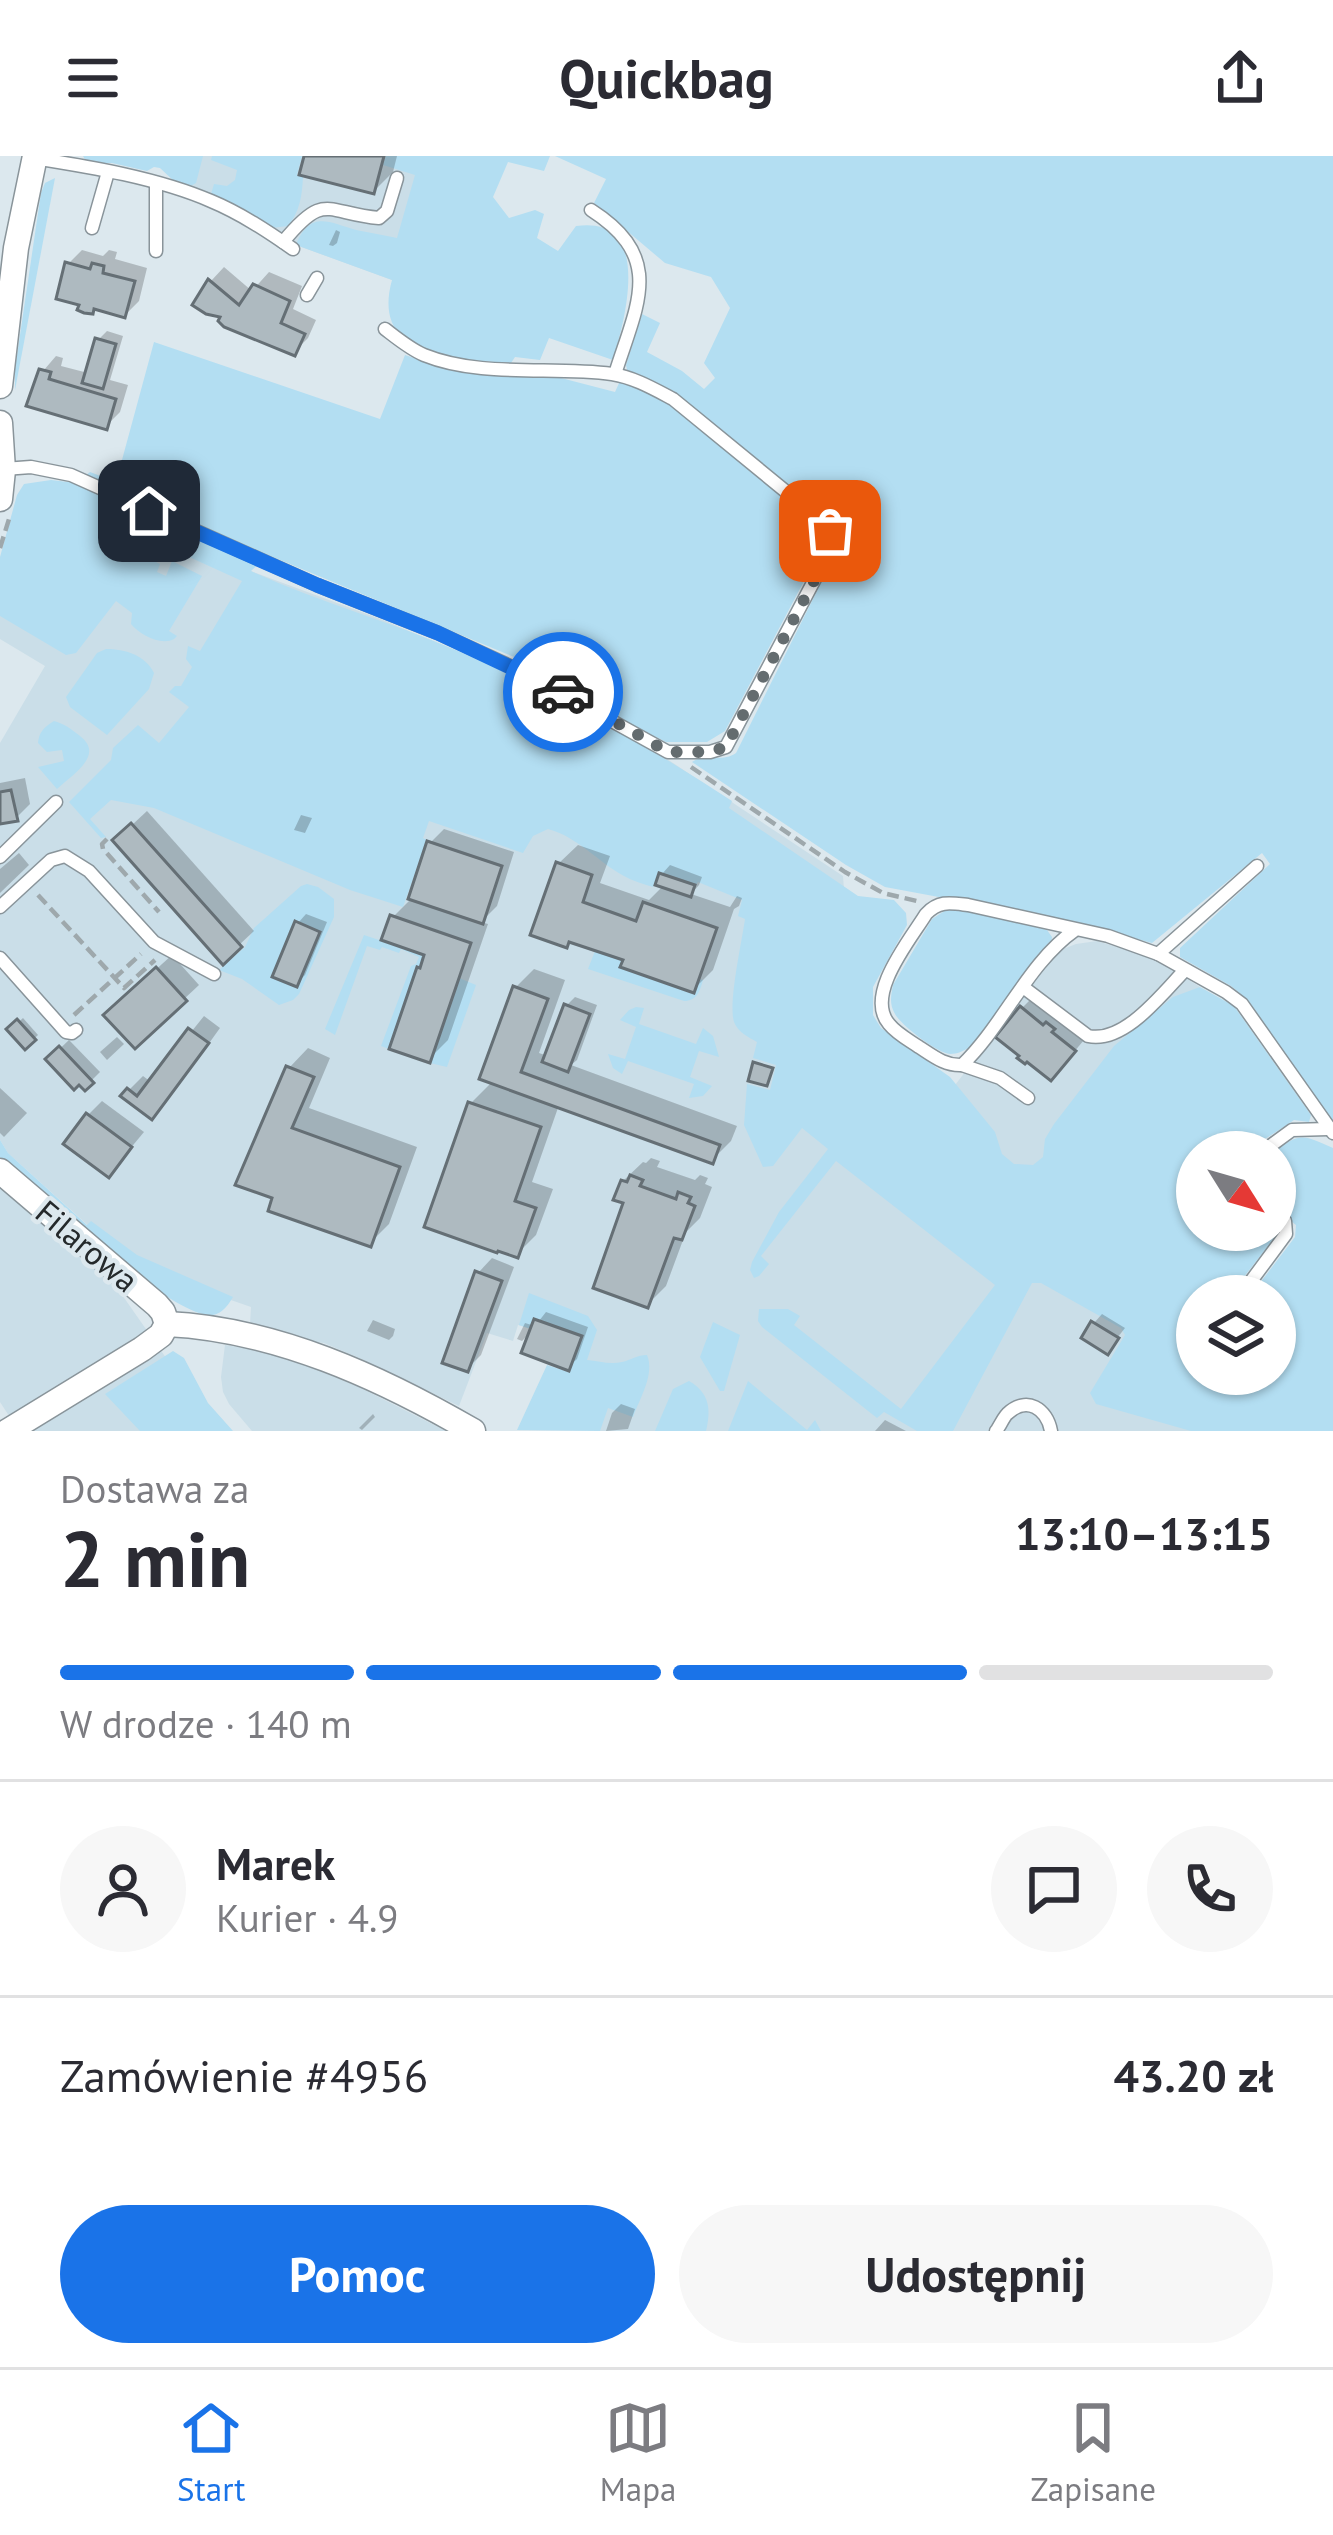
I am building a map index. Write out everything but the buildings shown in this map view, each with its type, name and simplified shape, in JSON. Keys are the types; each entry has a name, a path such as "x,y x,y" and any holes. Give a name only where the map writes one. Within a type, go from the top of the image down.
{"street":[{"path":"0,386 16,248 34,157"},
{"path":"0,423 0,499"},
{"name":"Filarowa","path":"0,1172 157,1305 166,1324"},
{"path":"8,1431 142,1349 161,1335 166,1324 231,1331 308,1353 392,1388 473,1431"}],"lane":[{"path":"34,157 189,193 228,209 288,246 304,218 326,207 379,218 387,211 397,178"},
{"path":"92,228 108,172"},
{"path":"156,184 156,251"},
{"path":"591,210 621,232 647,287 615,374"},
{"path":"307,295 317,278"},
{"path":"2,470 31,467 71,475 503,663 668,752 710,752 726,747 825,560 830,531 673,399 653,388 615,374 461,364 425,356 385,329"},
{"path":"0,857 56,802"},
{"path":"0,907 51,860 64,856 89,871 161,946 214,974"},
{"path":"1158,955 1257,866"},
{"path":"1028,1098 1007,1081 945,1064 887,1023 880,1004 883,986 934,905 968,905 1108,936 1185,970 1242,1004 1331,1131"},
{"path":"962,1065 1075,930"},
{"path":"0,958 68,1028"},
{"path":"1023,987 1088,1036 1100,1039 1136,1019 1185,970"},
{"path":"1291,1131 1304,1127 1331,1131"},
{"path":"997,1431 1006,1414 1019,1406 1042,1409 1052,1431"},
{"path":"0,1420 8,1431"}],"path":[{"path":"668,752 845,872 884,893 934,905"},
{"path":"107,839 103,849 159,912"},
{"path":"29,881 124,988 161,946"},
{"path":"68,1028 113,979 161,946"}],"shaded area":[{"path":"83,156 203,156 196,183 189,187 176,183 160,168 147,171 87,163"},
{"path":"183,156 438,156 392,280 296,245 230,203 176,183"},
{"path":"212,156 302,156 297,175 303,177 301,197 288,226 271,228 211,194 214,184 227,186 235,180 237,170 211,160"},
{"path":"386,156 550,156 544,171 508,162 493,197 509,218 535,210 544,214 537,238 558,251 576,226 600,227 616,237 625,253 628,274 613,360 549,338 540,360 515,357 511,363 423,350 405,340 394,326 389,306 392,280 296,245 308,226 322,221 397,238 415,175 383,165"},
{"path":"555,156 1333,156 1333,1124 1248,1000 1180,957 1180,948 1270,864 1262,853 1152,943 1074,922 885,887 692,762 736,753 837,551 837,532 818,511 674,396 628,374 626,365 642,314 660,323 647,352 704,389 715,378 704,363 730,308 711,277 665,263 594,203 606,179"},
{"path":"55,178 15,390 41,193 45,183"},
{"path":"154,342 380,419 405,355 441,367 561,378 615,392 620,381 671,403 816,526 822,547 725,731 707,742 666,742 612,715 594,690 268,555 251,571 432,640 564,701 732,801 729,808 858,896 894,900 906,913 907,925 873,987 873,1015 881,1028 950,1077 995,1132 1002,1154 1014,1164 1033,1165 1043,1157 1045,1139 1054,1124 1114,1046 1173,997 1200,987 1234,1006 1311,1115 1309,1122 1294,1120 1277,1131 1176,1131 1176,1251 1264,1251 1245,1275 1176,1275 1176,1395 1296,1395 1296,1275 1266,1275 1284,1251 1296,1251 1296,1140 1303,1138 1333,1148 1333,1431 1191,1431 1096,1404 1090,1393 1125,1335 1121,1328 1041,1283 1032,1283 953,1431 917,1431 884,1412 877,1418 762,1327 759,1309 788,1309 800,1316 794,1325 901,1409 995,1285 836,1161 761,1256 769,1264 754,1278 752,1262 779,1212 828,1149 802,1128 773,1166 763,1167 744,1125 747,1084 770,1090 776,1065 753,1058 757,1042 734,1022 734,987 745,919 738,916 742,900 659,872 653,887 638,882 548,829 533,836 523,853 429,821 403,907 350,890 154,808 111,800 90,819 106,837 101,838 69,802 138,725 159,743 189,707 169,692 181,686 192,667 186,659 188,646 200,651 242,581 165,546 156,562 160,564 157,572 166,576 172,561 202,576 169,631 177,636 163,641 131,624 132,613 116,601 76,653 66,655 0,616 0,557 24,484 76,483 90,472 116,482"},
{"path":"45,495 383,620 520,679 664,757 843,876 859,1087 1162,1338 1176,1368 1176,1395 1188,1395 1205,1431 594,1431 612,1388 569,1371 581,1336 535,1319 531,1329 518,1325 513,1341 487,1333 459,1406 324,1343 250,1324 251,1307 133,1266 8,1153 0,1140 0,743 45,666 0,639 0,578"},
{"path":"106,649 134,654 154,673 149,689 107,735 70,707 66,697 97,653"},
{"path":"54,721 80,736 89,750 84,764 57,789 38,767 64,761 62,750 47,752 38,743 43,730"},
{"path":"301,886 318,887 334,899 334,917 299,994 279,1005 242,979 219,970 245,947 254,928","holes":["296,921 320,932 297,987 272,976"]},
{"path":"949,908 1047,930 1052,937 1051,945 969,1048 950,1054 904,1025 891,1000 893,985 932,919"},
{"path":"364,935 424,955 389,1049 381,1046 411,966 419,957 401,949 399,953 367,946 335,1035 325,1029"},
{"path":"1097,941 1156,959 1200,987 1031,1184 994,1162 952,1089 1058,951"},
{"path":"595,951 623,960 621,966 694,993 699,979 703,980 701,988 684,1001 588,969"},
{"path":"459,978 476,985 447,1067 430,1063"},
{"path":"636,1007 644,1008 639,1024 696,1044 703,1028 713,1036 719,1057 699,1051 690,1077 712,1086 703,1096 689,1098 694,1084 628,1061 622,1074 613,1068 608,1054 625,1059 636,1027 620,1020"},
{"path":"0,1140 8,1153 87,1225 91,1221 137,1255 233,1297 229,1303 213,1315 167,1297 0,1157"},
{"path":"0,1184 120,1292 213,1431 19,1431 0,1402"},
{"path":"529,1293 588,1316 597,1330 587,1360 618,1363 647,1355 648,1378 633,1417 608,1408 600,1431 517,1430 547,1365 569,1372 581,1336 535,1319 531,1329 519,1325"},
{"path":"713,1322 740,1335 724,1391 700,1357"},
{"path":"225,1345 269,1352 305,1365 446,1431 252,1431 223,1392"},
{"path":"173,1351 184,1358 208,1403 233,1431 140,1431 105,1394"},
{"path":"689,1381 707,1403 706,1431 655,1431 673,1389"},
{"path":"748,1381 807,1430 815,1420 821,1431 728,1431"}],"way so far":[{"path":"563,692 668,752 710,752 726,747 825,560 830,531"}],"route":[{"path":"149,511 438,633 563,692"}]}
